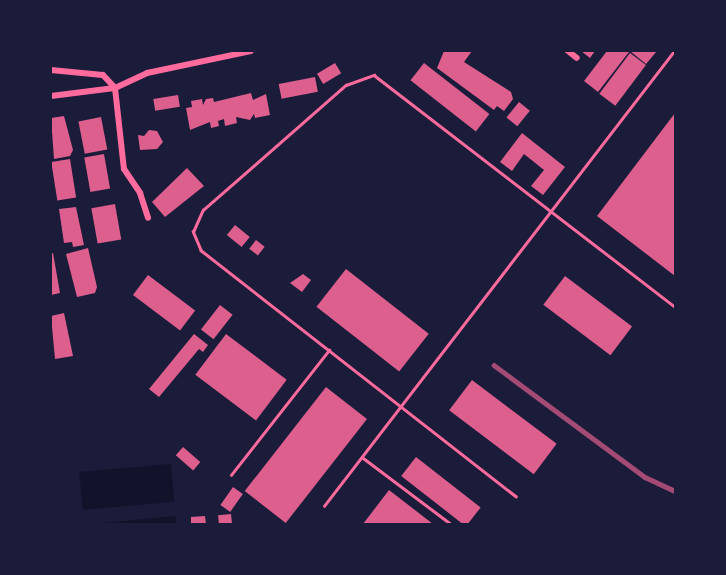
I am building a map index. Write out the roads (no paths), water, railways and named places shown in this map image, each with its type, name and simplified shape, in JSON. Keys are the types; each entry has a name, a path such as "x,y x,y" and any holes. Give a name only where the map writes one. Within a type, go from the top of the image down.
{"street":[{"path":"51,96 115,88 147,73 251,51"},
{"path":"568,51 577,58"},
{"path":"51,70 103,75 115,88 124,169 140,193 148,218"}],"lane":[{"path":"324,506 674,51"},
{"path":"516,497 402,404 201,251 193,232 214,197 346,85 368,75 384,79 675,307"},
{"path":"231,475 329,350"},
{"path":"362,457 451,524"}],"railway":[{"path":"494,365 645,477 675,491"}]}
